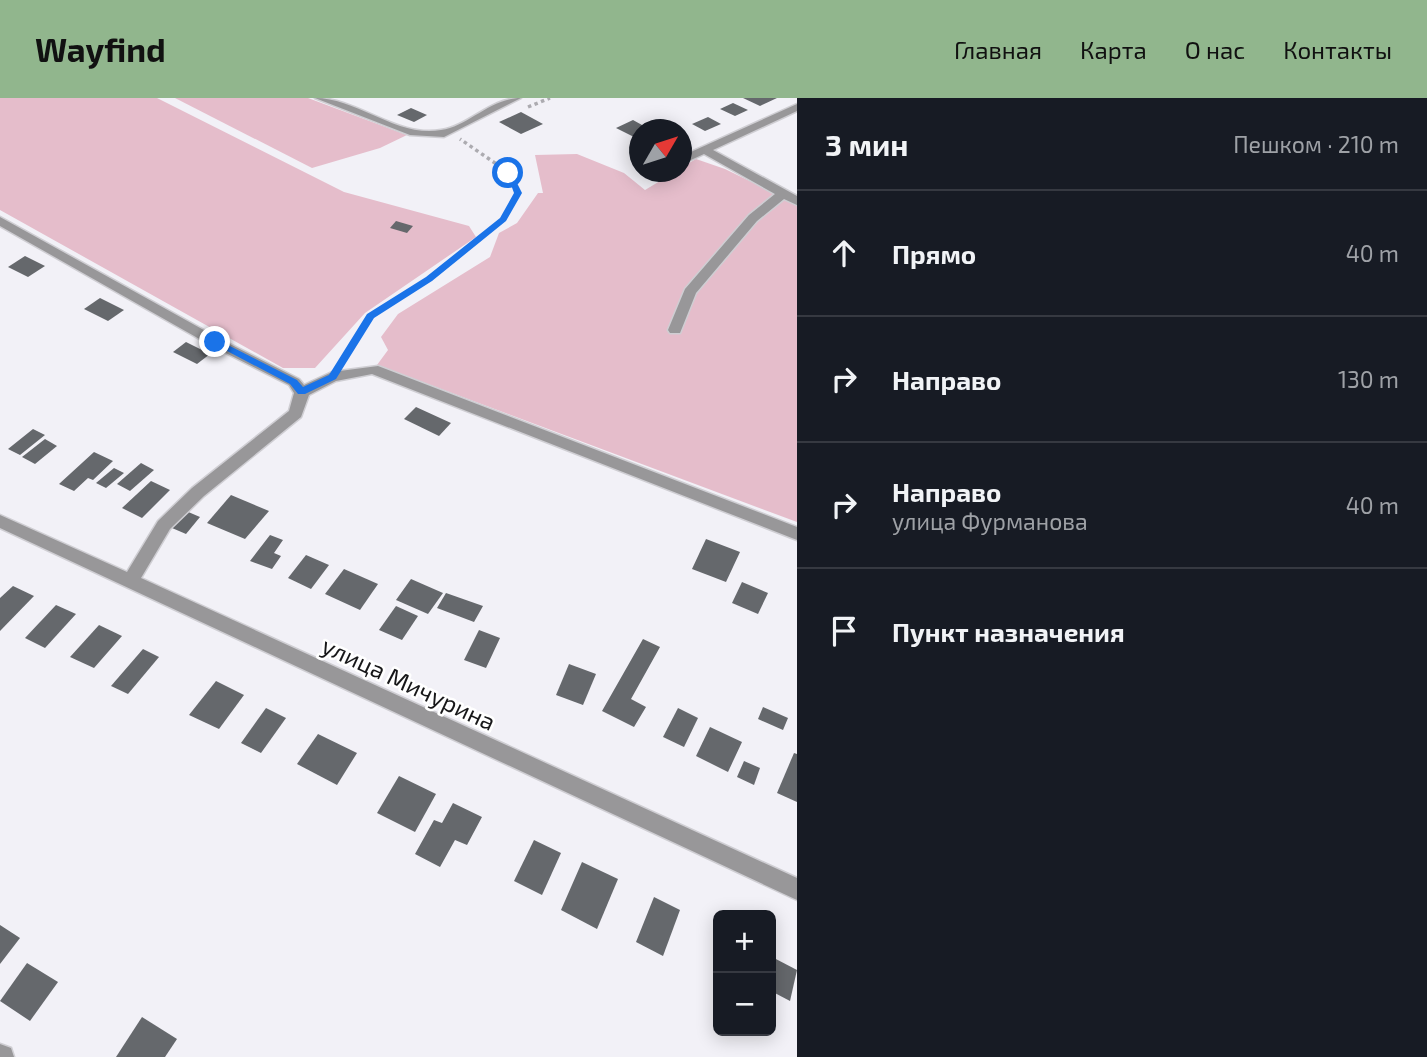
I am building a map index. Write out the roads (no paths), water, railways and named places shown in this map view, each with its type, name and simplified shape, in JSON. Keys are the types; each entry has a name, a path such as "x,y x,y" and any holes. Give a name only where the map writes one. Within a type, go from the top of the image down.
{"street":[{"path":"320,98 414,133 451,132 516,98"},
{"path":"692,156 797,107"},
{"path":"706,151 797,201"},
{"path":"675,330 690,292 753,218 782,195"},
{"path":"0,221 215,342 294,382 302,392"},
{"path":"130,582 164,525 198,492 296,413 302,392 332,377 373,369 797,534"},
{"name":"улица Мичурина","path":"0,521 797,889"}]}
